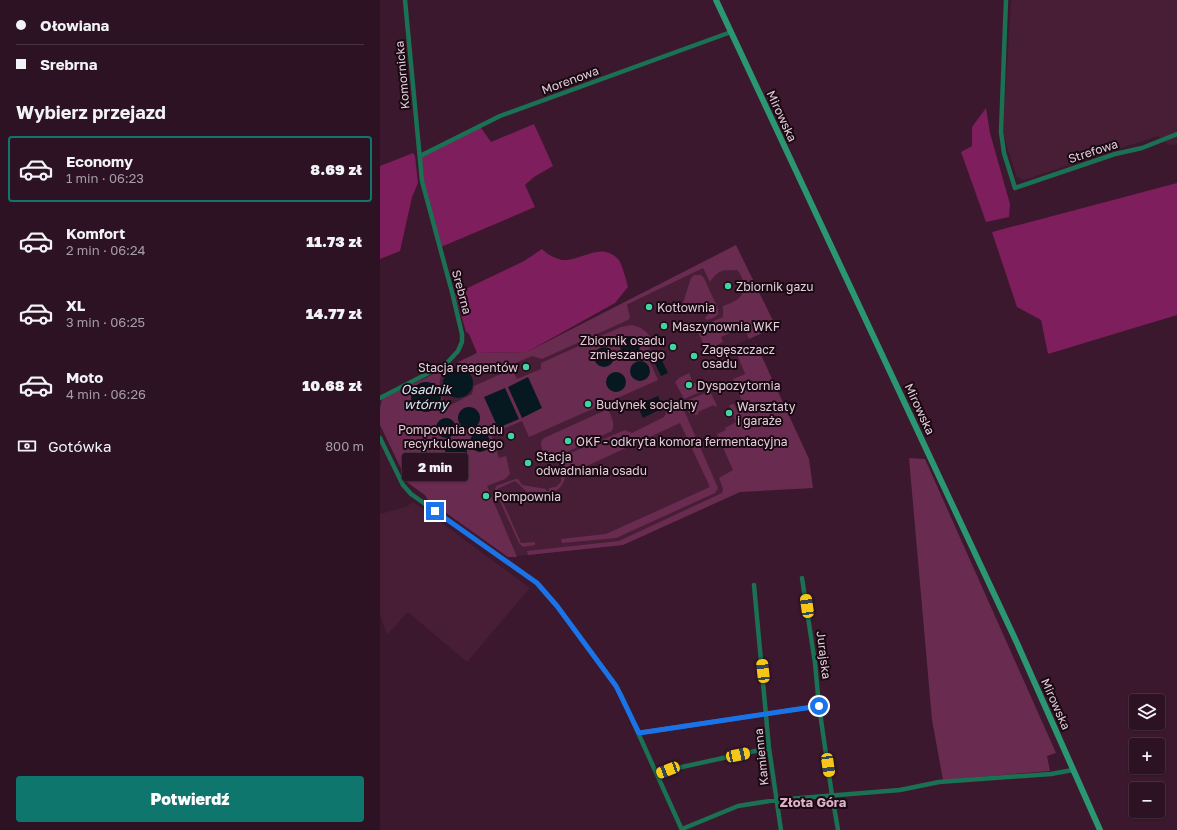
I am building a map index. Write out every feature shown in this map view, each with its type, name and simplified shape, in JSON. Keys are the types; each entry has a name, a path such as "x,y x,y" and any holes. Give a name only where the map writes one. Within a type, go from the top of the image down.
{"street":[{"name":"Komornicka","path":"405,0 418,149"},
{"name":"Mirowska","path":"716,0 1007,622 1100,830"},
{"name":"Strefowa","path":"1006,0 1001,132 1004,153 1015,188 1115,154 1142,148 1177,134"},
{"name":"Morenowa","path":"420,156 500,116 731,32"},
{"name":"Srebrna","path":"380,398 446,364 458,351 462,342 462,329 422,181 418,149"},
{"path":"380,438 403,486 410,494 537,583 557,606 616,686 639,733 682,830 738,806 776,800 900,790 939,782 1052,774 1074,770"},
{"name":"Jurajska","path":"802,578 815,663 819,706 838,830"},
{"name":"Kamienna","path":"754,585 769,748 781,830"},
{"path":"639,733 819,706"},
{"path":"657,774 668,770 769,748"}],"shaded area":[{"path":"1011,0 1177,0 1177,144 1169,145 1158,136 1024,180 1017,177 1003,134"},
{"path":"986,108 990,133 1010,204 1009,217 986,222 961,152 972,146 972,127"},
{"path":"534,124 553,166 534,177 525,185 535,207 441,247 424,182 421,154 479,125 491,142"},
{"path":"413,153 415,156 418,183 412,197 400,251 380,259 380,166"},
{"path":"1177,183 1177,315 1048,354 1041,320 1017,307 992,232"},
{"path":"736,245 776,327 728,348 731,357 737,354 745,374 734,379 778,489 740,492 623,545 508,557 428,500 425,495 408,483 380,425 380,408 382,399 477,353 527,352"},
{"path":"736,245 776,327 749,339 744,327 721,337 723,342 709,349 712,355 709,356 697,330 700,327 723,317 723,306 735,301 741,296 744,284 737,270 719,272 710,282 703,268 628,304 630,318 628,320 542,359 532,356 490,374 485,371 484,367 475,370 458,362 477,353 527,352"},
{"path":"542,249 561,260 574,259 599,252 611,254 621,263 628,287 615,303 527,352 477,353 469,334 466,332 455,294 524,261"},
{"path":"694,275 701,275 704,278 718,309 718,314 715,317 707,320 705,318 708,315 708,311 706,308 701,307 688,312 683,303 691,278"},
{"path":"632,325 644,330 654,341 648,344 650,349 645,351 658,380 529,437 522,421 496,432 492,437 499,458 506,456 510,474 505,479 487,486 517,557 508,557 428,500 425,495 408,483 380,425 380,408 382,399 448,367 441,376 440,381 440,391 445,408 472,394 474,386 512,369 517,379 541,369 541,363 621,327"},
{"path":"756,344 809,459 813,488 740,492 623,545 528,555 527,551 619,541 722,493 723,489 719,478 733,470 717,434 726,430 725,428 736,422 729,405 734,404 737,410 744,406 733,379 745,374 737,354"},
{"path":"689,373 693,383 695,383 697,387 705,383 707,388 684,399 675,382 679,378"},
{"path":"710,391 717,406 715,407 714,405 698,412 699,414 696,415 689,413 685,403 686,401"},
{"path":"678,406 683,408 718,488 715,493 616,538 562,543 561,539 606,534 710,487 680,423 565,476 564,482 561,486 552,493 535,495 526,491 515,481 497,489 521,543 535,542 535,545 523,547 519,543 495,490 496,486 518,479 522,485 546,489 546,491 549,491 549,488 556,487 561,482 561,457 625,430 632,433 664,417 668,410"},
{"path":"606,410 609,411 612,419 612,431 556,457 549,456 543,451 541,442 544,438"},
{"path":"909,458 925,459 1056,753 1047,756 1050,771 943,780 932,720"},
{"path":"413,502 530,588 467,662 408,612 387,635 380,614 380,514 406,507"}],"water":[{"path":"626,336 634,336 640,342 640,350 634,356 626,356 620,350 620,342"},
{"path":"600,347 608,347 614,353 614,361 608,367 600,367 594,361 594,353"},
{"path":"657,350 668,373 661,376 650,353"},
{"path":"636,361 644,361 650,367 650,375 644,381 636,381 630,375 630,367"},
{"name":"Osadnik wtórny","path":"458,368 468,373 473,383 468,393 458,398 448,393 443,383 448,373"},
{"path":"612,372 620,372 626,378 626,386 620,392 612,392 606,386 606,378"},
{"path":"528,377 542,408 522,418 508,387"},
{"name":"Osadnik wtórny","path":"426,382 432,383 440,391 440,403 432,411 426,412 420,411 412,403 411,397 412,391 420,383"},
{"path":"505,388 519,419 498,428 484,397"},
{"path":"658,396 663,408 643,418 637,405"},
{"name":"Osadnik wtórny","path":"469,407 473,408 479,414 479,422 473,428 469,429 465,428 459,422 458,418 459,414 465,408"},
{"name":"Osadnik wtórny","path":"442,418 450,418 456,424 456,432 450,438 442,438 436,432 436,424"},
{"name":"Osadnik wtórny","path":"476,432 484,432 490,438 490,446 484,452 476,452 470,446 470,438"},
{"name":"Osadnik wtórny","path":"456,441 460,442 466,448 466,456 460,462 456,463 452,462 446,456 445,452 446,448 452,442"}],"place":[{"name":"Zbiornik gazu","path":"728,286"},
{"name":"Kotłownia","path":"649,307"},
{"name":"Maszynownia WKF","path":"664,326"},
{"name":"Zbiornik osadu zmieszanego","path":"673,347"},
{"name":"Zagęszczacz osadu","path":"694,356"},
{"name":"Stacja reagentów","path":"526,367"},
{"name":"Dyspozytornia","path":"689,385"},
{"name":"Budynek socjalny","path":"588,404"},
{"name":"Warsztaty i garaże","path":"729,413"},
{"name":"Pompownia osadu recyrkulowanego","path":"511,436"},
{"name":"OKF - odkryta komora fermentacyjna","path":"568,441"},
{"name":"Stacja odwadniania osadu","path":"528,463"},
{"name":"Pompownia","path":"486,496"}],"district":[{"name":"Złota Góra","path":"813,802"}],"route":[{"path":"435,511 537,583 557,606 616,686 639,733 819,706"}]}
